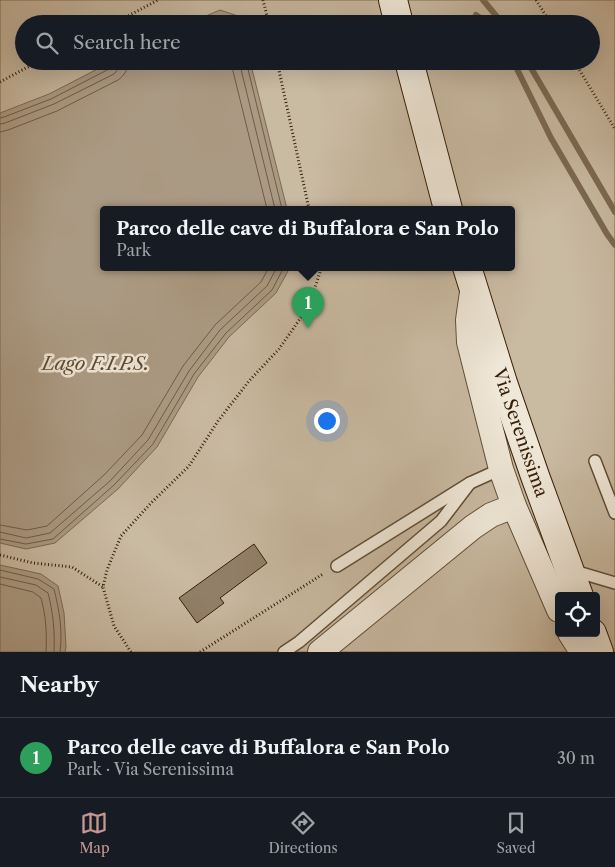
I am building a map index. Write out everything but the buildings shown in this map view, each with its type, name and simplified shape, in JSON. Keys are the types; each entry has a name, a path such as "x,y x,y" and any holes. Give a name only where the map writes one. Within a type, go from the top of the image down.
{"main road":[{"path":"393,0 397,15"},
{"path":"411,70 447,206"},
{"name":"Via Serenissima","path":"470,276 534,476 578,592"},
{"path":"593,637 599,652"}],"street":[{"path":"470,276 469,342 502,470 514,506 555,601"},
{"path":"320,652 473,527 491,515 514,506"},
{"path":"573,637 582,652"}],"lane":[{"path":"595,461 615,513"},
{"path":"337,566 470,483 502,470"},
{"path":"284,652 441,521 470,483"},
{"path":"570,570 615,582"}],"path":[{"path":"130,15 158,0"},
{"path":"263,0 266,15"},
{"path":"536,0 545,15"},
{"path":"0,82 22,70"},
{"path":"279,70 308,206"},
{"path":"579,70 615,129"},
{"path":"131,652 114,626 103,587 107,570 121,536 189,466 218,421 249,381 280,349 309,306 320,271"},
{"path":"0,555 33,563 72,567 103,587"},
{"path":"200,652 337,566"}],"shaded area":[{"path":"0,0 615,0 615,652 0,652"}],"water":[{"path":"220,10 235,15 208,15"},
{"name":"Lago F.I.P.S.","path":"96,70 252,70 286,206 100,206 100,271 288,271 276,293 229,337 198,377 157,447 118,489 55,543 26,549 0,543 0,113 49,94"},
{"path":"0,565 41,574 58,586 64,613 65,652 0,652"}],"waterway":[{"path":"483,0 496,15"},
{"path":"517,70 551,138 615,245"},
{"path":"532,70 615,212"}],"place":[{"name":"Parco delle cave di Buffalora e San Polo","path":"308,328"}]}
